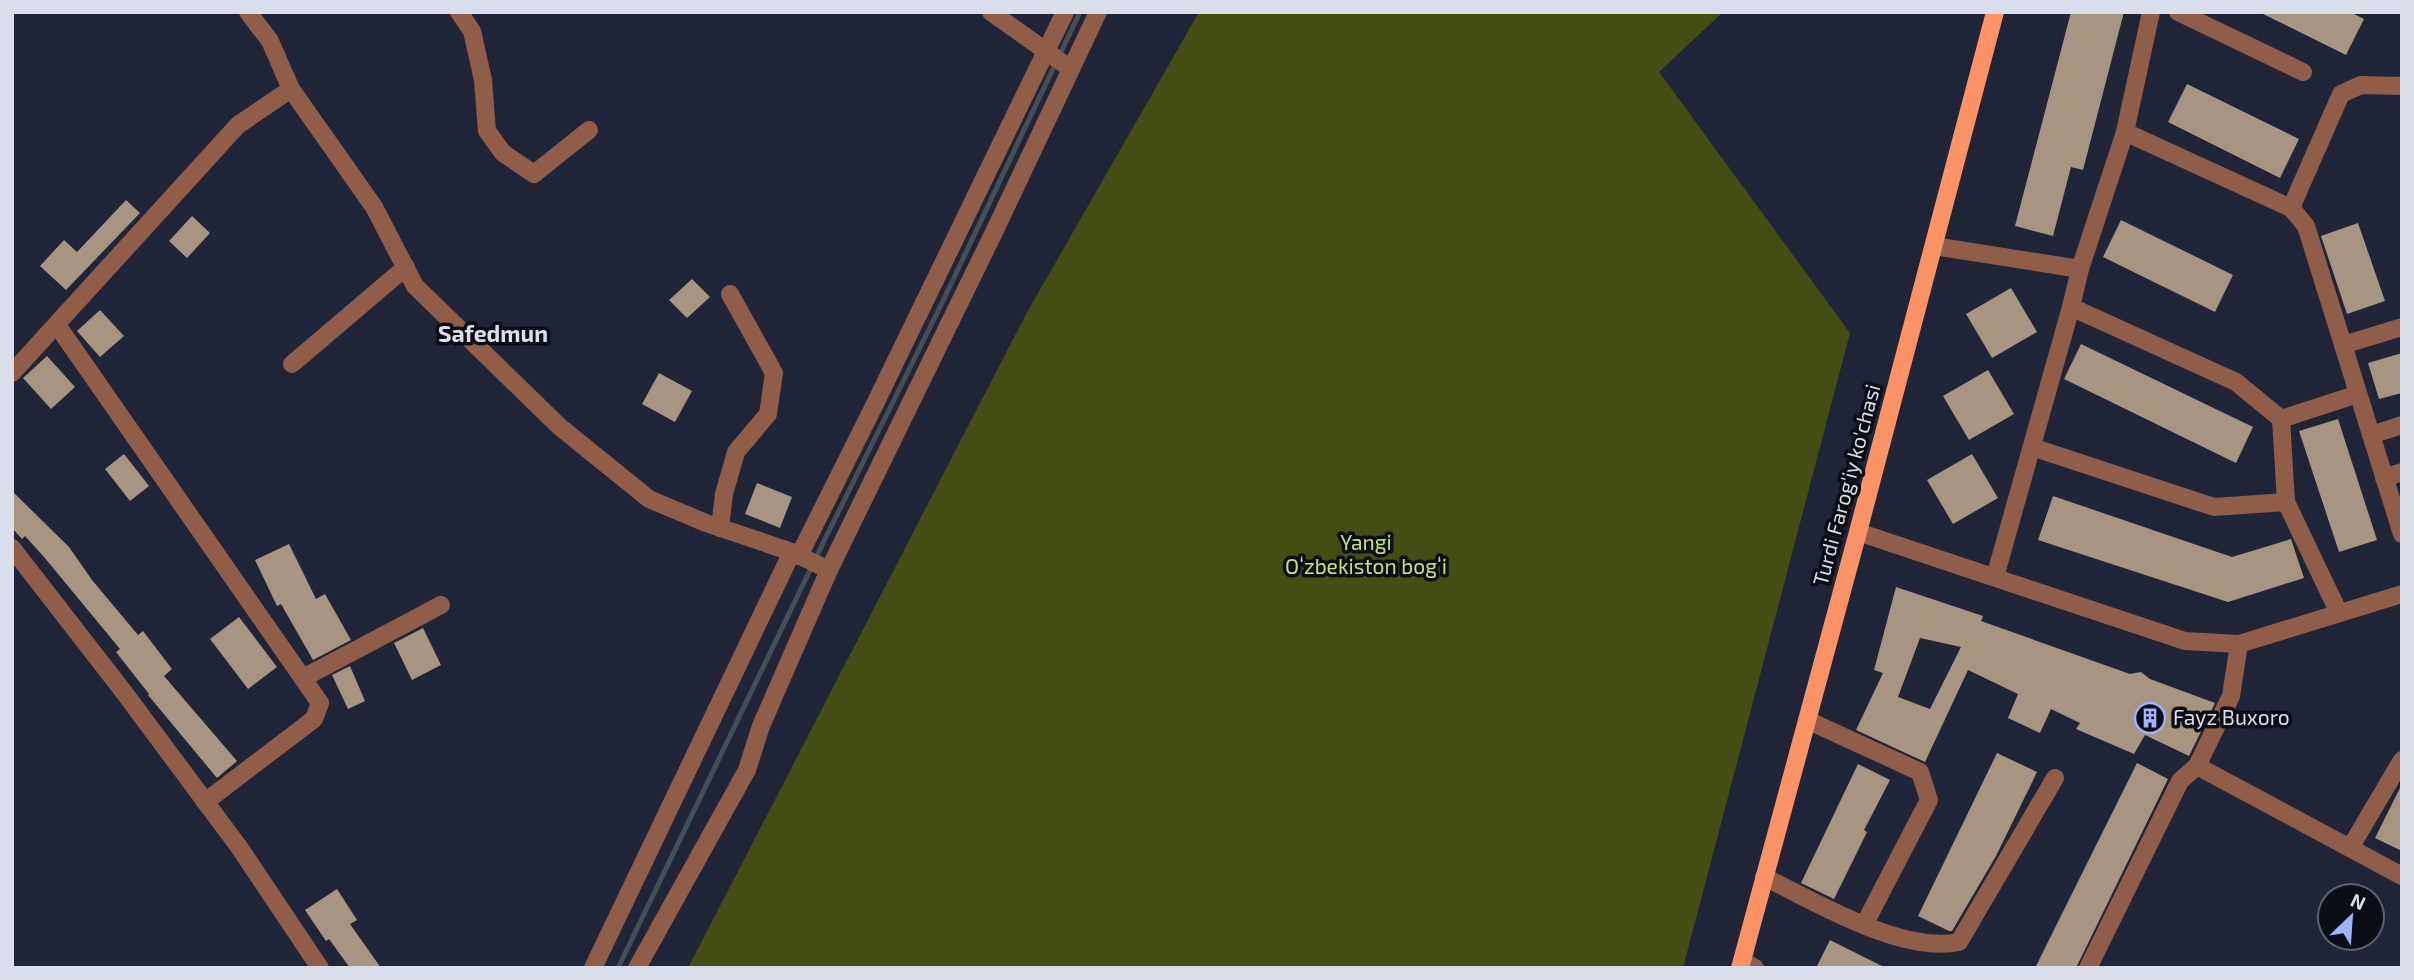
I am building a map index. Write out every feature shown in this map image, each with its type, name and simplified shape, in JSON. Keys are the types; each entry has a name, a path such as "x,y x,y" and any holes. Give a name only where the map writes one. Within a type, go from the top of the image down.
{"main road":[{"name":"Turdi Farog'iy ko'chasi","path":"1746,966 1764,877 1995,12"}],"street":[{"path":"248,12 270,41 291,89 374,207 415,286 560,427 649,499 797,555 829,570"},
{"path":"459,12 472,31 483,80 487,131 503,153 534,174 589,130"},
{"path":"991,12 1058,61"},
{"path":"637,968 747,770 761,726 829,570 996,228 1058,61 1065,12"},
{"path":"593,968 797,555 873,408 1058,61 1098,12"},
{"path":"1994,578 2080,269 2125,132 2151,12"},
{"path":"2178,12 2303,72"},
{"path":"2291,208 2341,94 2361,85 2402,86"},
{"path":"12,373 238,125 291,89"},
{"path":"2125,132 2291,208 2306,226 2402,534"},
{"path":"1934,246 2080,269"},
{"path":"292,364 406,267"},
{"path":"720,528 724,494 736,452 768,414 774,373 730,294"},
{"path":"2071,307 2236,382 2281,419 2286,502 2339,613"},
{"path":"57,325 320,703 314,719 205,802"},
{"path":"2343,345 2402,327"},
{"path":"2281,419 2358,394"},
{"path":"2371,435 2402,425"},
{"path":"2032,447 2214,507 2286,502"},
{"path":"2384,478 2402,472"},
{"path":"1858,532 2185,641 2239,644 2402,594"},
{"path":"12,548 205,802 320,968"},
{"path":"303,678 441,605"},
{"path":"2088,968 2180,781 2197,766 2231,696 2239,644"},
{"path":"1807,720 1920,772 1928,800 1864,925"},
{"path":"2350,848 2402,760"},
{"path":"2197,766 2402,876"},
{"path":"1764,877 1864,925 1924,944 1943,946 1959,942 2054,778"}],"green space":[{"name":"Yangi Oʻzbekiston bogʻi","path":"1199,12 1723,12 1659,72 1850,333 1683,968 688,968 1025,316"}],"building":[{"path":"2071,12 2124,12 2083,170 2071,167 2053,236 2015,226"},
{"path":"2259,12 2350,12 2364,19 2346,55"},
{"path":"2187,84 2299,139 2280,178 2168,122"},
{"path":"126,200 140,213 66,290 40,266 64,240 77,252"},
{"path":"192,216 210,233 187,258 169,241"},
{"path":"2121,220 2233,275 2215,312 2103,257"},
{"path":"2358,223 2385,301 2347,314 2321,236"},
{"path":"692,279 710,297 687,318 669,300"},
{"path":"2011,288 2037,332 1992,358 1966,314"},
{"path":"100,310 124,336 100,357 77,331"},
{"path":"2081,344 2253,427 2236,463 2064,379"},
{"path":"2402,353 2402,393 2379,399 2368,363"},
{"path":"47,356 75,387 51,409 23,378"},
{"path":"1988,370 2014,414 1969,440 1943,396"},
{"path":"659,373 692,391 675,422 642,404"},
{"path":"2338,419 2377,540 2339,552 2299,431"},
{"path":"124,454 149,486 130,501 105,469"},
{"path":"1972,454 1998,498 1953,524 1927,480"},
{"path":"757,483 792,497 780,528 745,514"},
{"path":"12,491 69,547 92,580 138,635 143,631 172,669 164,676 237,761 217,778 148,695 116,652 120,649 44,557 25,536 22,539 12,528"},
{"path":"2053,496 2232,557 2291,539 2304,578 2228,602 2038,540"},
{"path":"289,544 316,599 325,594 351,640 313,660 281,604 277,606 255,560"},
{"path":"1896,587 1983,616 1981,621 2130,674 2141,672 2150,679 2215,703 2189,756 2145,735 2134,754 2076,729 2080,723 2051,709 2040,733 2008,718 2018,694 1968,670 1925,762 1856,730 1883,673 1874,670","holes":["1920,638 1961,647 1930,709 1898,697"]},
{"path":"239,617 277,667 248,689 210,639"},
{"path":"423,628 441,665 412,680 394,643"},
{"path":"350,666 365,701 348,709 332,675"},
{"path":"1997,753 2037,772 1996,856 1952,931 1949,931 1918,916"},
{"path":"2137,763 2168,779 2076,968 2035,968"},
{"path":"1858,764 1890,780 1864,830 1867,832 1834,899 1801,883"},
{"path":"2402,784 2402,851 2375,838"},
{"path":"337,889 357,920 350,924 381,968 350,968 329,939 326,941 305,910"},
{"path":"1830,940 1886,968 1816,968"}],"waterway":[{"path":"618,968 941,305 1080,12"}],"place":[{"name":"Fayz Buxoro","path":"2150,718"}],"district":[{"name":"Safedmun","path":"493,334"}]}
